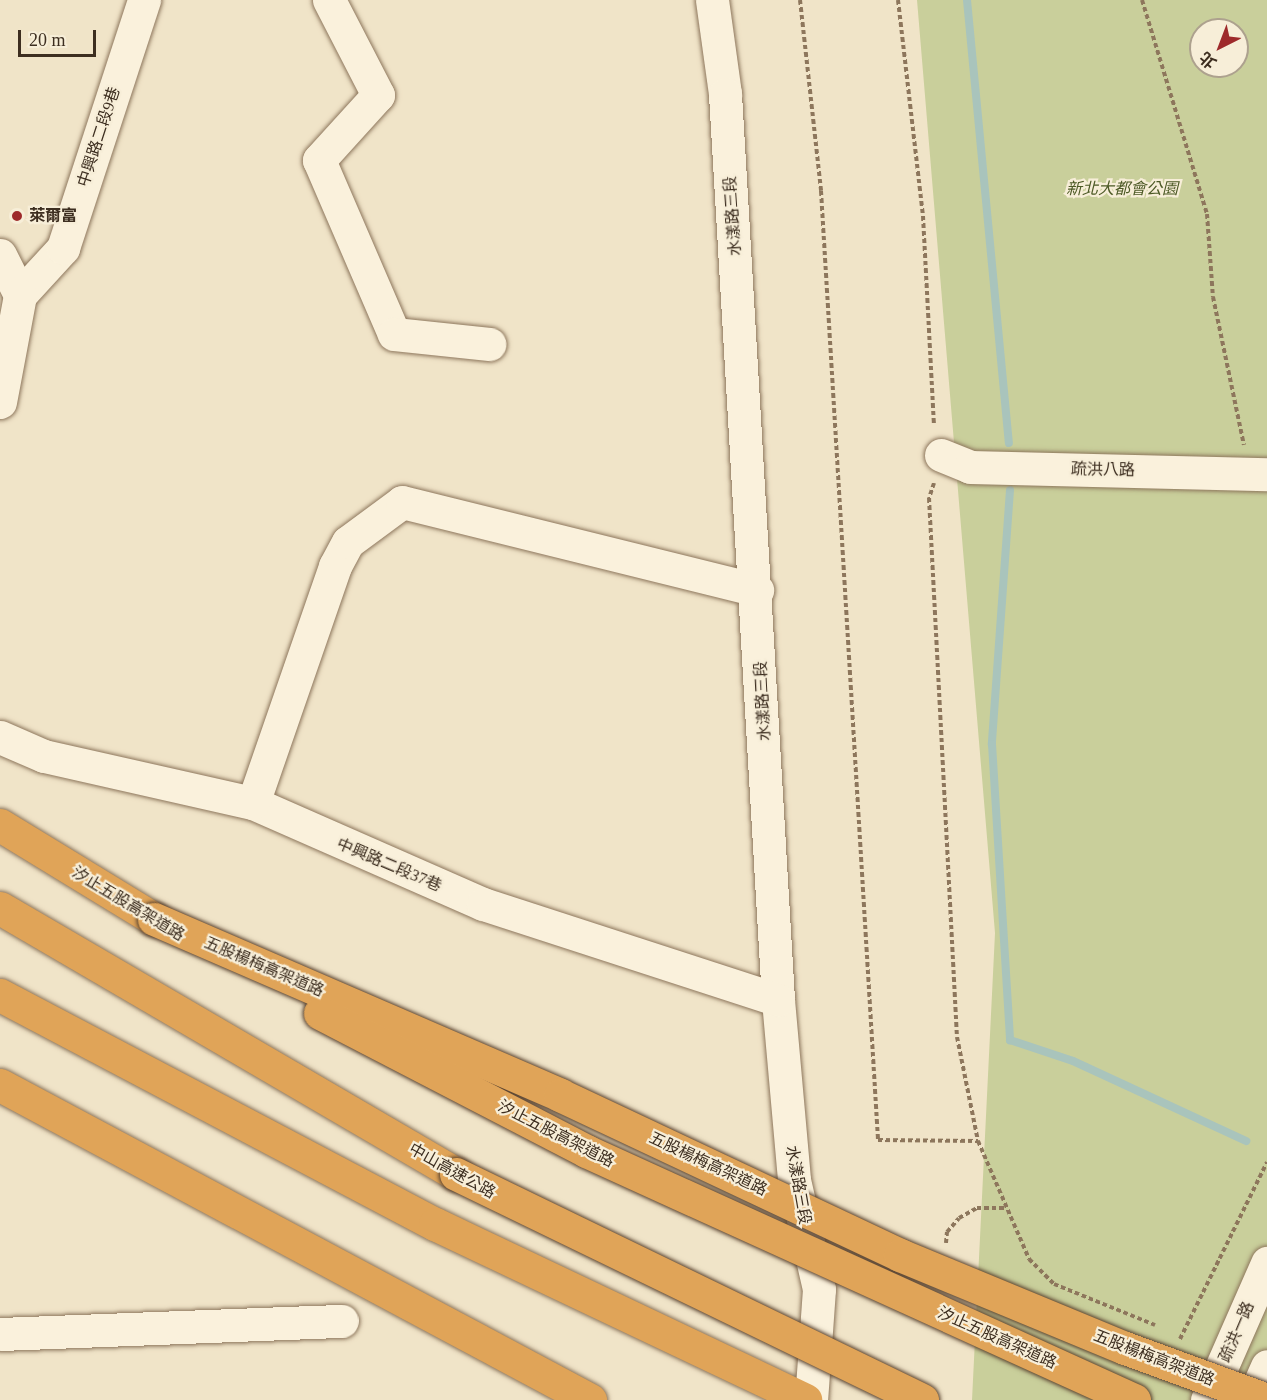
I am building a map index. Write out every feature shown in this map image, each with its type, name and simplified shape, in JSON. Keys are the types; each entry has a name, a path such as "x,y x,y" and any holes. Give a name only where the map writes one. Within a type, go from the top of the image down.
{"highway":[{"name":"汐止五股高架道路","path":"0,825 255,979 586,1151 1134,1400"},
{"name":"中山高速公路","path":"0,908 456,1174 922,1400"},
{"name":"五股楊梅高架道路","path":"154,919 560,1095 911,1259 1114,1343 1267,1400"},
{"path":"0,995 435,1224 805,1400"},
{"path":"0,1085 590,1400"}],"street":[{"name":"中興路二段9巷","path":"20,295 63,248 144,0"},
{"path":"329,0 378,94 319,160 394,334 489,344"},
{"name":"水漾路三段","path":"712,0 725,94 757,590 778,1000 794,1180 819,1289 811,1400"},
{"path":"0,255 20,295 0,402"},
{"name":"疏洪八路","path":"941,455 970,467 1258,473"},
{"path":"254,803 335,566 348,542 402,502 757,590"},
{"name":"中興路二段37巷","path":"0,737 45,756 254,803 483,904 778,1000"},
{"name":"疏洪一路","path":"1207,1400 1267,1263"},
{"path":"0,1334 342,1321"},
{"path":"1252,1400 1267,1366"}],"path":[{"path":"800,0 821,191 878,1140 978,1141"},
{"path":"898,0 923,216 935,440 941,455 929,498 957,1037 978,1141 1029,1259 1054,1284 1160,1327"},
{"path":"1142,0 1207,214 1213,297 1258,473"},
{"path":"1178,1347 1180,1335 1267,1162"},
{"path":"946,1252 947,1232 959,1218 977,1208 1007,1209"},
{"path":"1170,1331 1180,1335"}],"green space":[{"name":"新北大都會公園","path":"917,0 1267,0 1267,1400 972,1400 995,933"}],"waterway":[{"path":"967,0 1009,443"},
{"path":"1010,490 992,744 1010,1040 1073,1061 1246,1141"}],"place":[{"name":"萊爾富","path":"17,216"}]}
